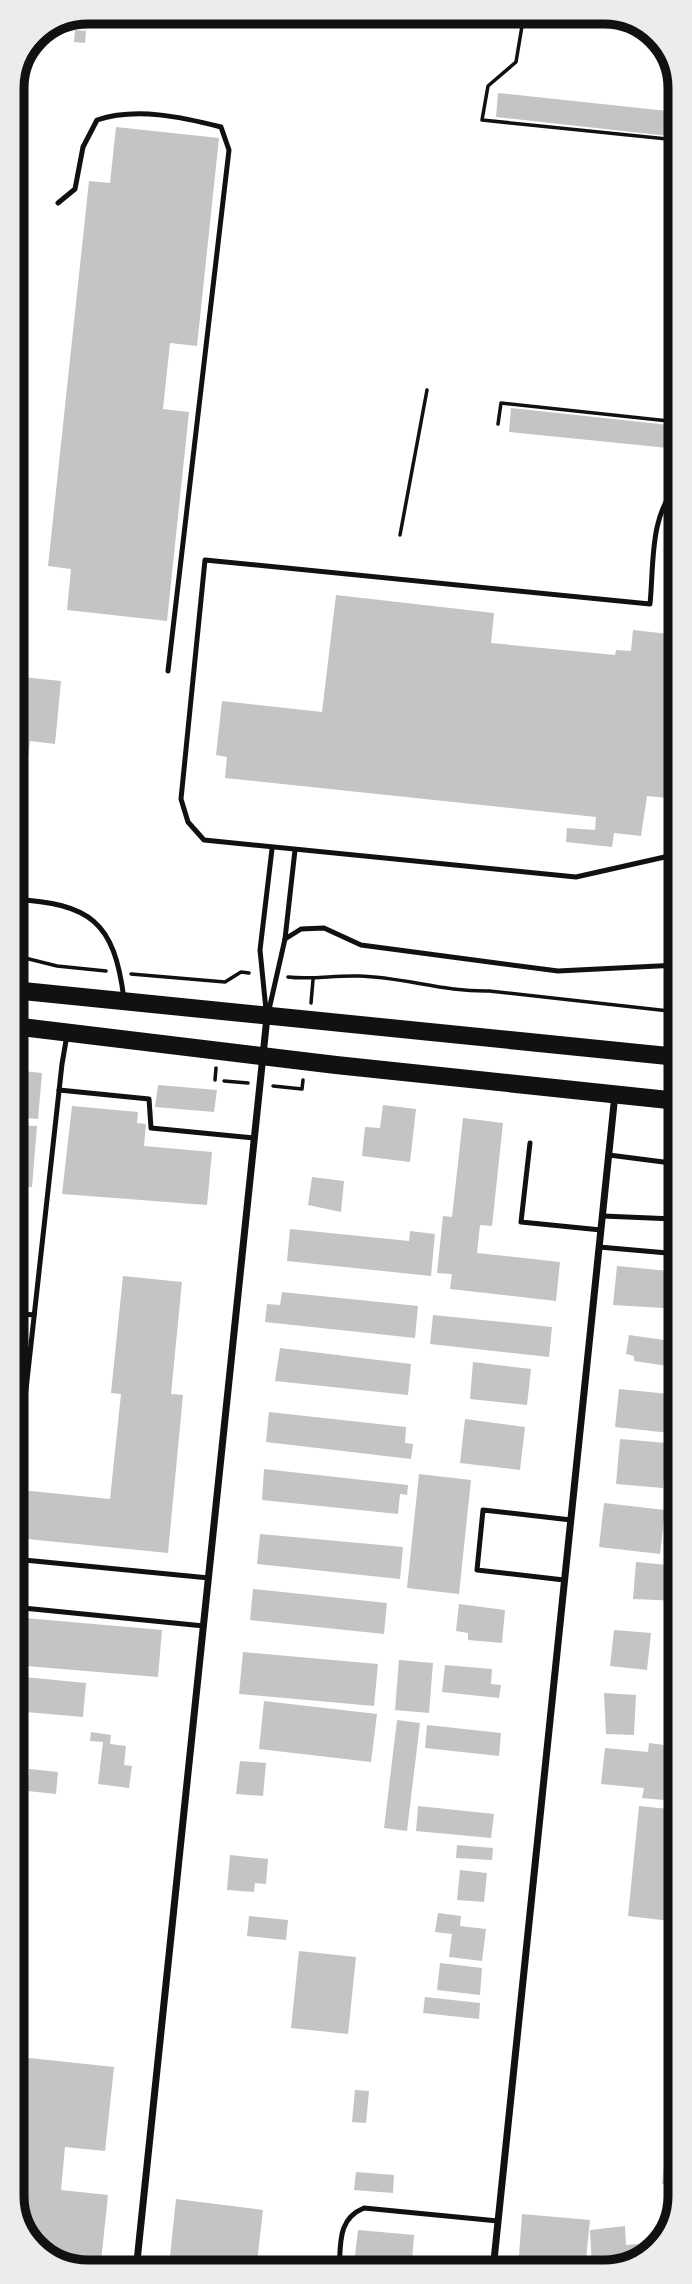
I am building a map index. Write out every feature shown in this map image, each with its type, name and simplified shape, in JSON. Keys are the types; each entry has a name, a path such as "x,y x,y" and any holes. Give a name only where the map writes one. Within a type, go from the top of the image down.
{"main road":[{"path":"24,991 668,1056"},
{"path":"24,1027 668,1100"}],"street":[{"path":"137,2259 267,1017"},
{"path":"494,2260 615,1094"}],"lane":[{"path":"58,203 75,189 83,147 97,120 121,112 195,120 221,127 229,150 168,671"},
{"path":"668,498 658,518 650,604 205,560 181,799 188,822 204,840 272,849 576,877 668,856"},
{"path":"267,1017 260,950 272,849"},
{"path":"267,1017 285,939 295,850"},
{"path":"24,899 73,909 95,919 118,962 124,1002"},
{"path":"285,939 301,929 324,928 361,945 558,971 668,966"},
{"path":"24,1406 68,1031"},
{"path":"59,1090 149,1099 151,1128 254,1138"},
{"path":"530,1143 521,1222 601,1230"},
{"path":"609,1155 668,1164"},
{"path":"603,1216 668,1219"},
{"path":"599,1247 668,1253"},
{"path":"24,1314 34,1315"},
{"path":"564,1580 477,1570 483,1510 571,1520"},
{"path":"24,1560 209,1578"},
{"path":"24,1608 204,1626"},
{"path":"340,2259 344,2223 351,2214 364,2208 498,2221"}],"path":[{"path":"522,26 516,62 488,86 482,120 668,140"},
{"path":"400,535 427,390"},
{"path":"498,424 501,404 668,421"},
{"path":"294,978 313,980 360,976 459,992 498,992 668,1011"}],"building":[{"path":"75,30 86,31 85,43 74,42"},
{"path":"498,93 668,111 668,136 496,117"},
{"path":"116,127 219,138 197,346 170,343 163,409 189,412 167,621 67,610 71,569 48,566 89,181 110,183"},
{"path":"511,408 668,425 668,448 509,432"},
{"path":"336,595 494,613 491,643 615,655 616,650 631,651 633,630 668,634 668,798 647,796 641,836 614,833 612,847 566,842 567,828 595,830 596,817 225,778 227,757 216,755 222,701 322,712"},
{"path":"24,677 61,681 55,744 30,741 24,794"},
{"path":"24,1071 42,1073 38,1119 24,1118"},
{"path":"158,1085 217,1090 214,1112 155,1107"},
{"path":"383,1105 416,1109 410,1162 362,1156 365,1127 380,1128"},
{"path":"72,1106 138,1112 137,1123 146,1124 144,1146 212,1152 207,1205 62,1194"},
{"path":"463,1118 503,1123 492,1226 480,1225 477,1253 560,1262 556,1301 450,1289 452,1274 437,1273 443,1216 452,1217"},
{"path":"24,1125 37,1126 32,1187 24,1187"},
{"path":"312,1177 344,1181 341,1212 308,1205"},
{"path":"290,1229 409,1241 410,1231 435,1234 431,1276 287,1261"},
{"path":"617,1266 668,1271 668,1308 613,1305"},
{"path":"123,1276 182,1282 171,1394 183,1395 168,1553 24,1539 24,1490 110,1499 121,1394 111,1393"},
{"path":"282,1292 418,1306 415,1338 265,1322 267,1304 280,1305"},
{"path":"433,1315 552,1327 549,1357 430,1344"},
{"path":"629,1335 668,1341 668,1366 634,1361 634,1356 626,1354"},
{"path":"280,1348 411,1364 408,1395 275,1381"},
{"path":"473,1362 531,1369 527,1405 470,1399"},
{"path":"619,1389 668,1394 668,1433 615,1427"},
{"path":"269,1412 406,1427 405,1443 413,1444 411,1459 266,1442"},
{"path":"465,1419 525,1427 520,1470 460,1463"},
{"path":"620,1439 667,1443 663,1488 616,1484"},
{"path":"264,1469 408,1485 407,1495 400,1494 398,1514 262,1500"},
{"path":"419,1474 471,1480 459,1594 407,1588"},
{"path":"604,1503 665,1510 660,1554 599,1547"},
{"path":"260,1534 403,1547 400,1579 257,1564"},
{"path":"636,1562 668,1565 668,1601 633,1599"},
{"path":"253,1589 387,1603 384,1634 250,1620"},
{"path":"459,1604 505,1610 502,1643 468,1640 468,1633 456,1631"},
{"path":"24,1618 162,1630 158,1677 24,1666"},
{"path":"614,1630 651,1633 647,1670 610,1666"},
{"path":"243,1652 378,1664 374,1706 239,1694"},
{"path":"399,1660 433,1663 429,1713 395,1710"},
{"path":"445,1665 492,1669 491,1684 501,1685 499,1698 442,1692"},
{"path":"24,1677 86,1683 83,1717 24,1712"},
{"path":"604,1693 636,1695 634,1735 606,1734"},
{"path":"264,1701 377,1714 371,1762 259,1749"},
{"path":"397,1720 420,1723 407,1831 384,1828"},
{"path":"427,1725 501,1733 499,1756 425,1748"},
{"path":"91,1732 111,1735 110,1744 126,1746 124,1765 132,1766 129,1788 98,1784 103,1742 90,1741"},
{"path":"649,1743 668,1746 668,1800 642,1798 644,1788 601,1784 605,1748 648,1752"},
{"path":"240,1761 266,1763 263,1796 236,1794"},
{"path":"29,1769 58,1772 56,1794 27,1791"},
{"path":"418,1806 494,1814 491,1838 416,1831"},
{"path":"639,1806 668,1809 668,1921 628,1916"},
{"path":"457,1845 493,1848 492,1860 456,1858"},
{"path":"230,1855 268,1859 266,1884 255,1883 254,1892 227,1890"},
{"path":"460,1870 487,1873 484,1902 457,1900"},
{"path":"438,1913 461,1916 460,1926 486,1929 482,1961 449,1957 452,1934 435,1932"},
{"path":"249,1916 288,1920 286,1940 247,1936"},
{"path":"299,1951 356,1957 348,2034 291,2028"},
{"path":"440,1963 482,1968 480,1995 437,1990"},
{"path":"425,1997 480,2003 479,2019 423,2013"},
{"path":"24,2057 114,2067 105,2151 65,2147 61,2190 108,2195 101,2259 64,2255 40,2238 35,2231 24,2195"},
{"path":"355,2090 369,2091 366,2123 352,2122"},
{"path":"668,2131 668,2184 662,2184"},
{"path":"356,2172 394,2175 393,2193 354,2190"},
{"path":"176,2199 263,2210 257,2259 170,2259"},
{"path":"522,2214 590,2220 586,2260 519,2260"},
{"path":"625,2226 626,2245 638,2244 638,2249 612,2259 592,2260 590,2230"},
{"path":"358,2230 414,2235 412,2260 355,2256"}]}
